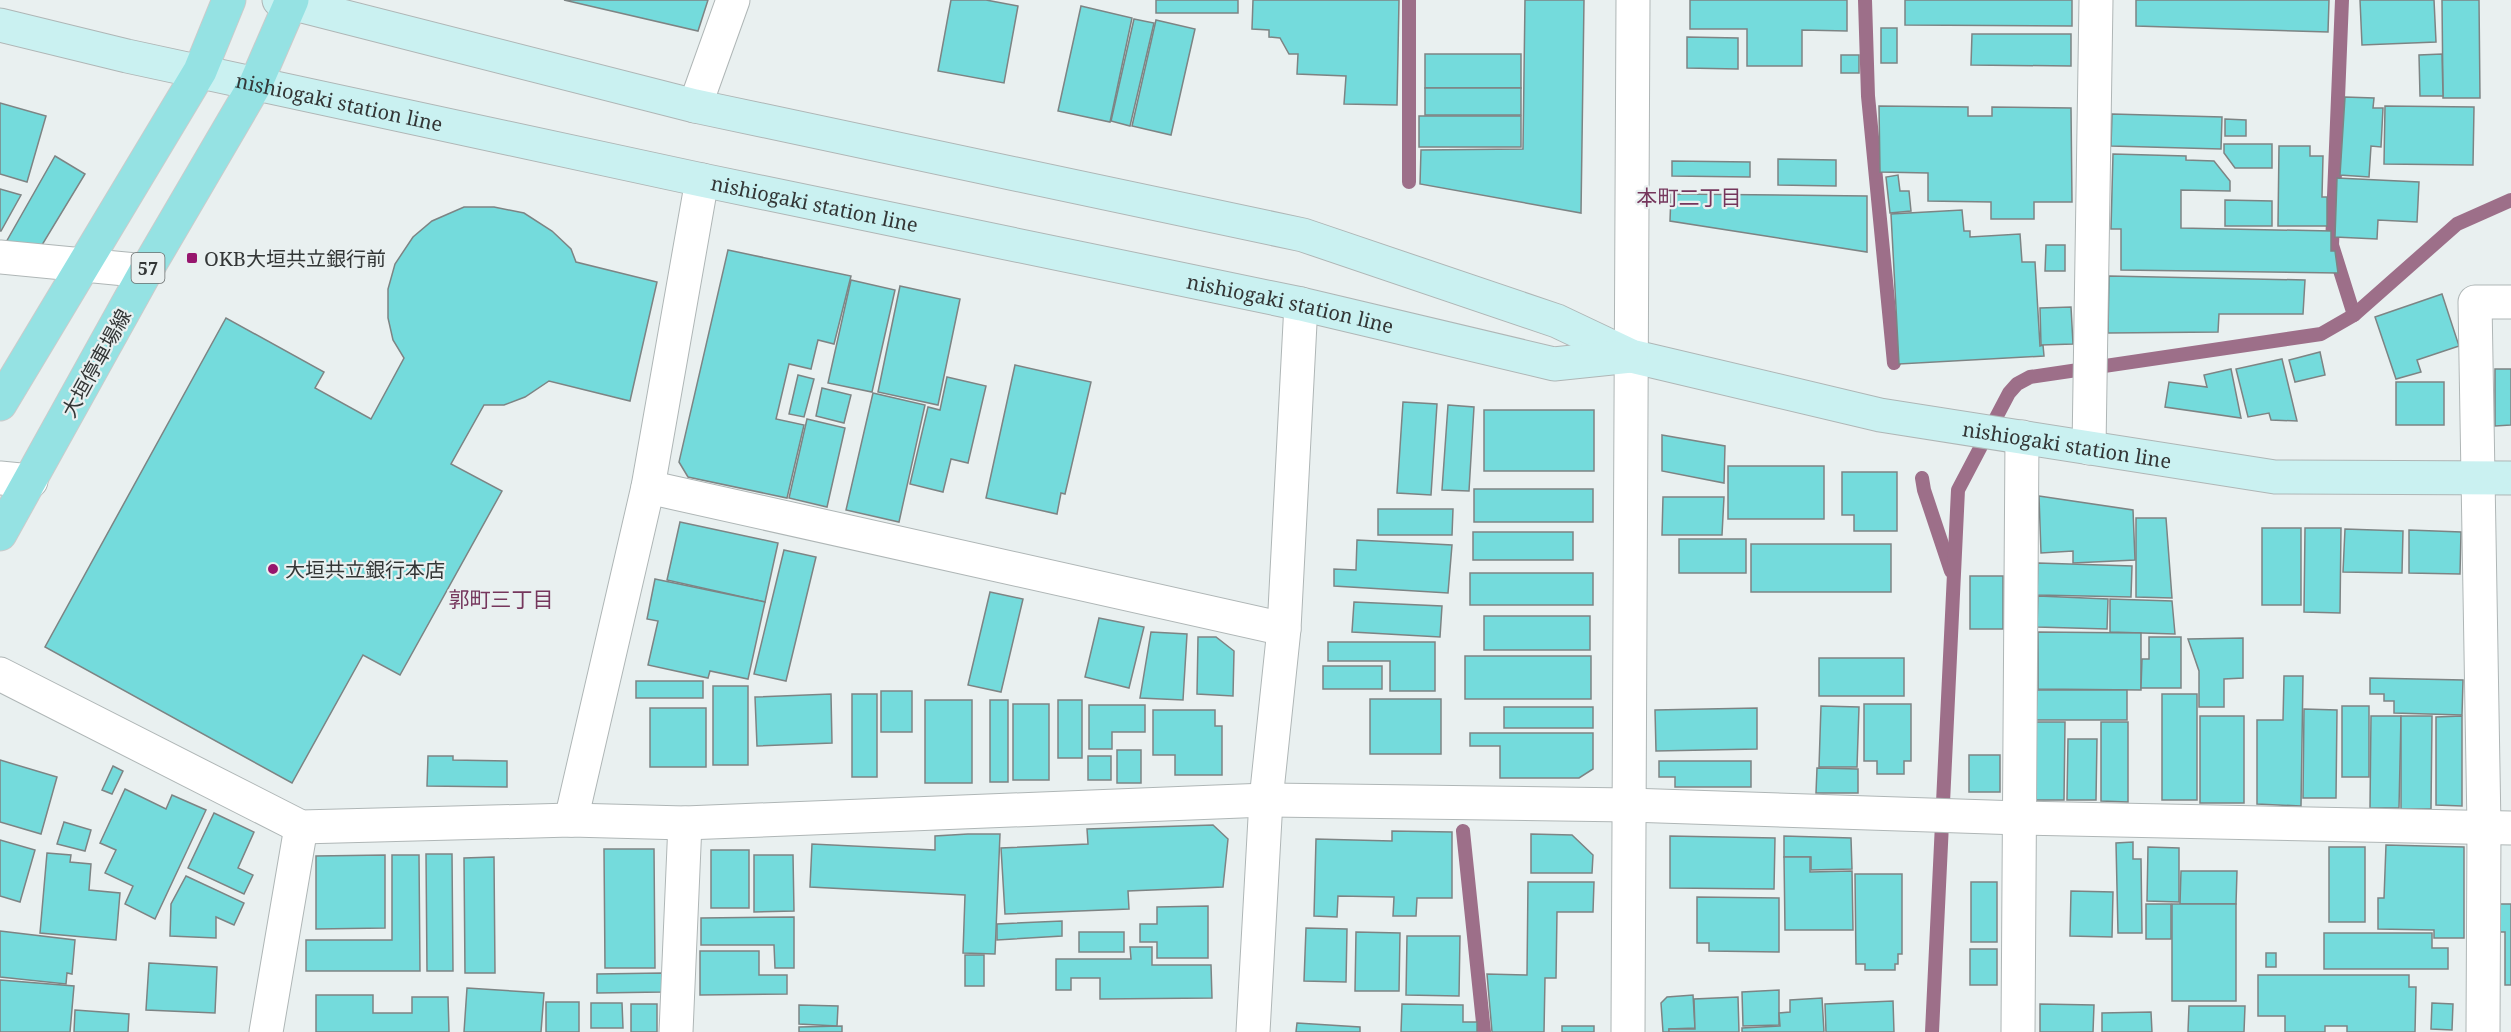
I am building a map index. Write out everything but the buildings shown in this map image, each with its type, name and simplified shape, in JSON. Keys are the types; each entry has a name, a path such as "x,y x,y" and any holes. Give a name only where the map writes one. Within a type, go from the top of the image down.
{"main road":[{"path":"0,404 200,71 229,0"},
{"name":"nishiogaki station line","path":"288,1 695,106 1303,236 1557,321 1631,356 1880,415 2275,477 2511,478"},
{"name":"大垣停車場線","path":"0,534 16,480 146,271 256,83 288,1"},
{"name":"nishiogaki station line","path":"0,24 127,56 702,180 1301,304 1554,364 1631,356"}],"street":[{"path":"695,106 733,0"},
{"path":"1628,1032 1633,0"},
{"path":"2090,448 2096,0"},
{"path":"571,820 648,487 702,180"},
{"path":"0,257 146,271"},
{"path":"2483,1032 2497,827 2477,477 2475,302 2511,302"},
{"path":"1252,1032 1266,800 1284,629 1301,304"},
{"path":"2018,1032 2022,437"},
{"path":"648,487 1284,629"},
{"path":"0,674 301,827 571,820 685,823 1266,800 1629,805 2020,819 2497,827"},
{"path":"676,1032 685,823"},
{"path":"266,1032 301,827"}],"waterway":[{"path":"1409,0 1409,182"},
{"path":"1865,0 1868,96 1894,363"},
{"path":"2342,0 2332,245 2354,315"},
{"path":"1932,1032 1958,490 2009,393 2017,384 2030,377 2321,334 2354,315 2457,224 2511,200"},
{"path":"1922,478 1951,571"},
{"path":"1463,831 1484,1032"}],"place":[{"name":"OKB大垣共立銀行前","path":"192,258"},
{"name":"大垣共立銀行本店","path":"273,569"}],"district":[{"name":"本町二丁目","path":"1689,197"},
{"name":"郭町三丁目","path":"501,599"}]}
